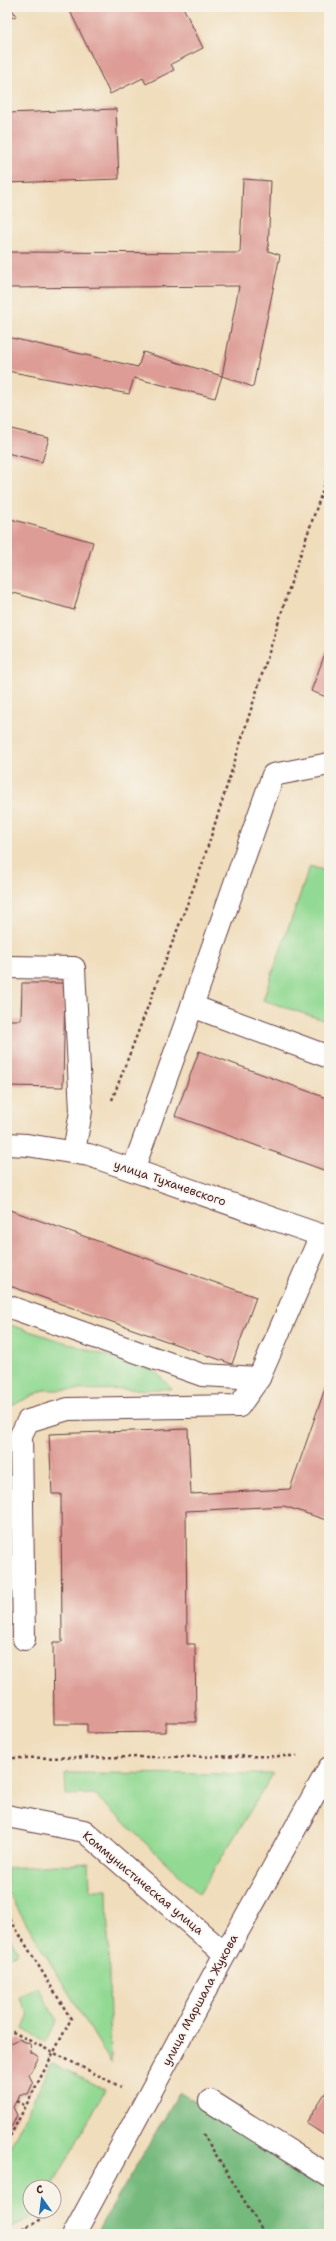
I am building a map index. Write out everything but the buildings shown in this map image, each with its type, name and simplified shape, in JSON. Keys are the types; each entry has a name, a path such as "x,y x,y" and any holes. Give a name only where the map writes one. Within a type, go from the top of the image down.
{"street":[{"path":"133,1170 192,1006 272,775 329,764"},
{"path":"7,967 74,968 81,1110 74,1152"},
{"path":"192,1006 329,1057"},
{"name":"улица Тухачевского","path":"7,1144 27,1145 89,1155 325,1237"},
{"path":"24,1639 21,1435 28,1421 68,1409 239,1406 259,1378 325,1237"},
{"path":"7,1306 202,1375 259,1378"},
{"name":"улица Маршала Жукова","path":"74,2234 225,1954 329,1768"},
{"name":"Коммунистическая улица","path":"7,1816 84,1831 225,1954"},
{"path":"210,2101 329,2176"}],"path":[{"path":"110,1103 201,868 294,573 329,472"},
{"path":"7,1758 297,1756"},
{"path":"7,1914 71,2019 7,2142"},
{"path":"7,2029 146,2101"},
{"path":"16,2101 26,2106"},
{"path":"200,2129 265,2234"},
{"path":"10,2234 42,2219"}],"green space":[{"path":"310,866 329,872 329,1022 263,1000"},
{"path":"7,1324 155,1371 172,1389 44,1390 7,1408"},
{"path":"65,1773 273,1774 199,1894 94,1794 66,1795"},
{"path":"89,1863 90,1890 107,1890 111,2063 7,1891 7,1868"},
{"path":"7,1932 18,1952 7,1959"},
{"path":"38,1987 57,2021 46,2042 23,2029 29,2014 19,1997"},
{"path":"52,2063 105,2090 56,2179 22,2179 22,2219 28,2219 7,2229 7,2153"},
{"path":"180,2092 329,2186 329,2234 96,2234"}]}
